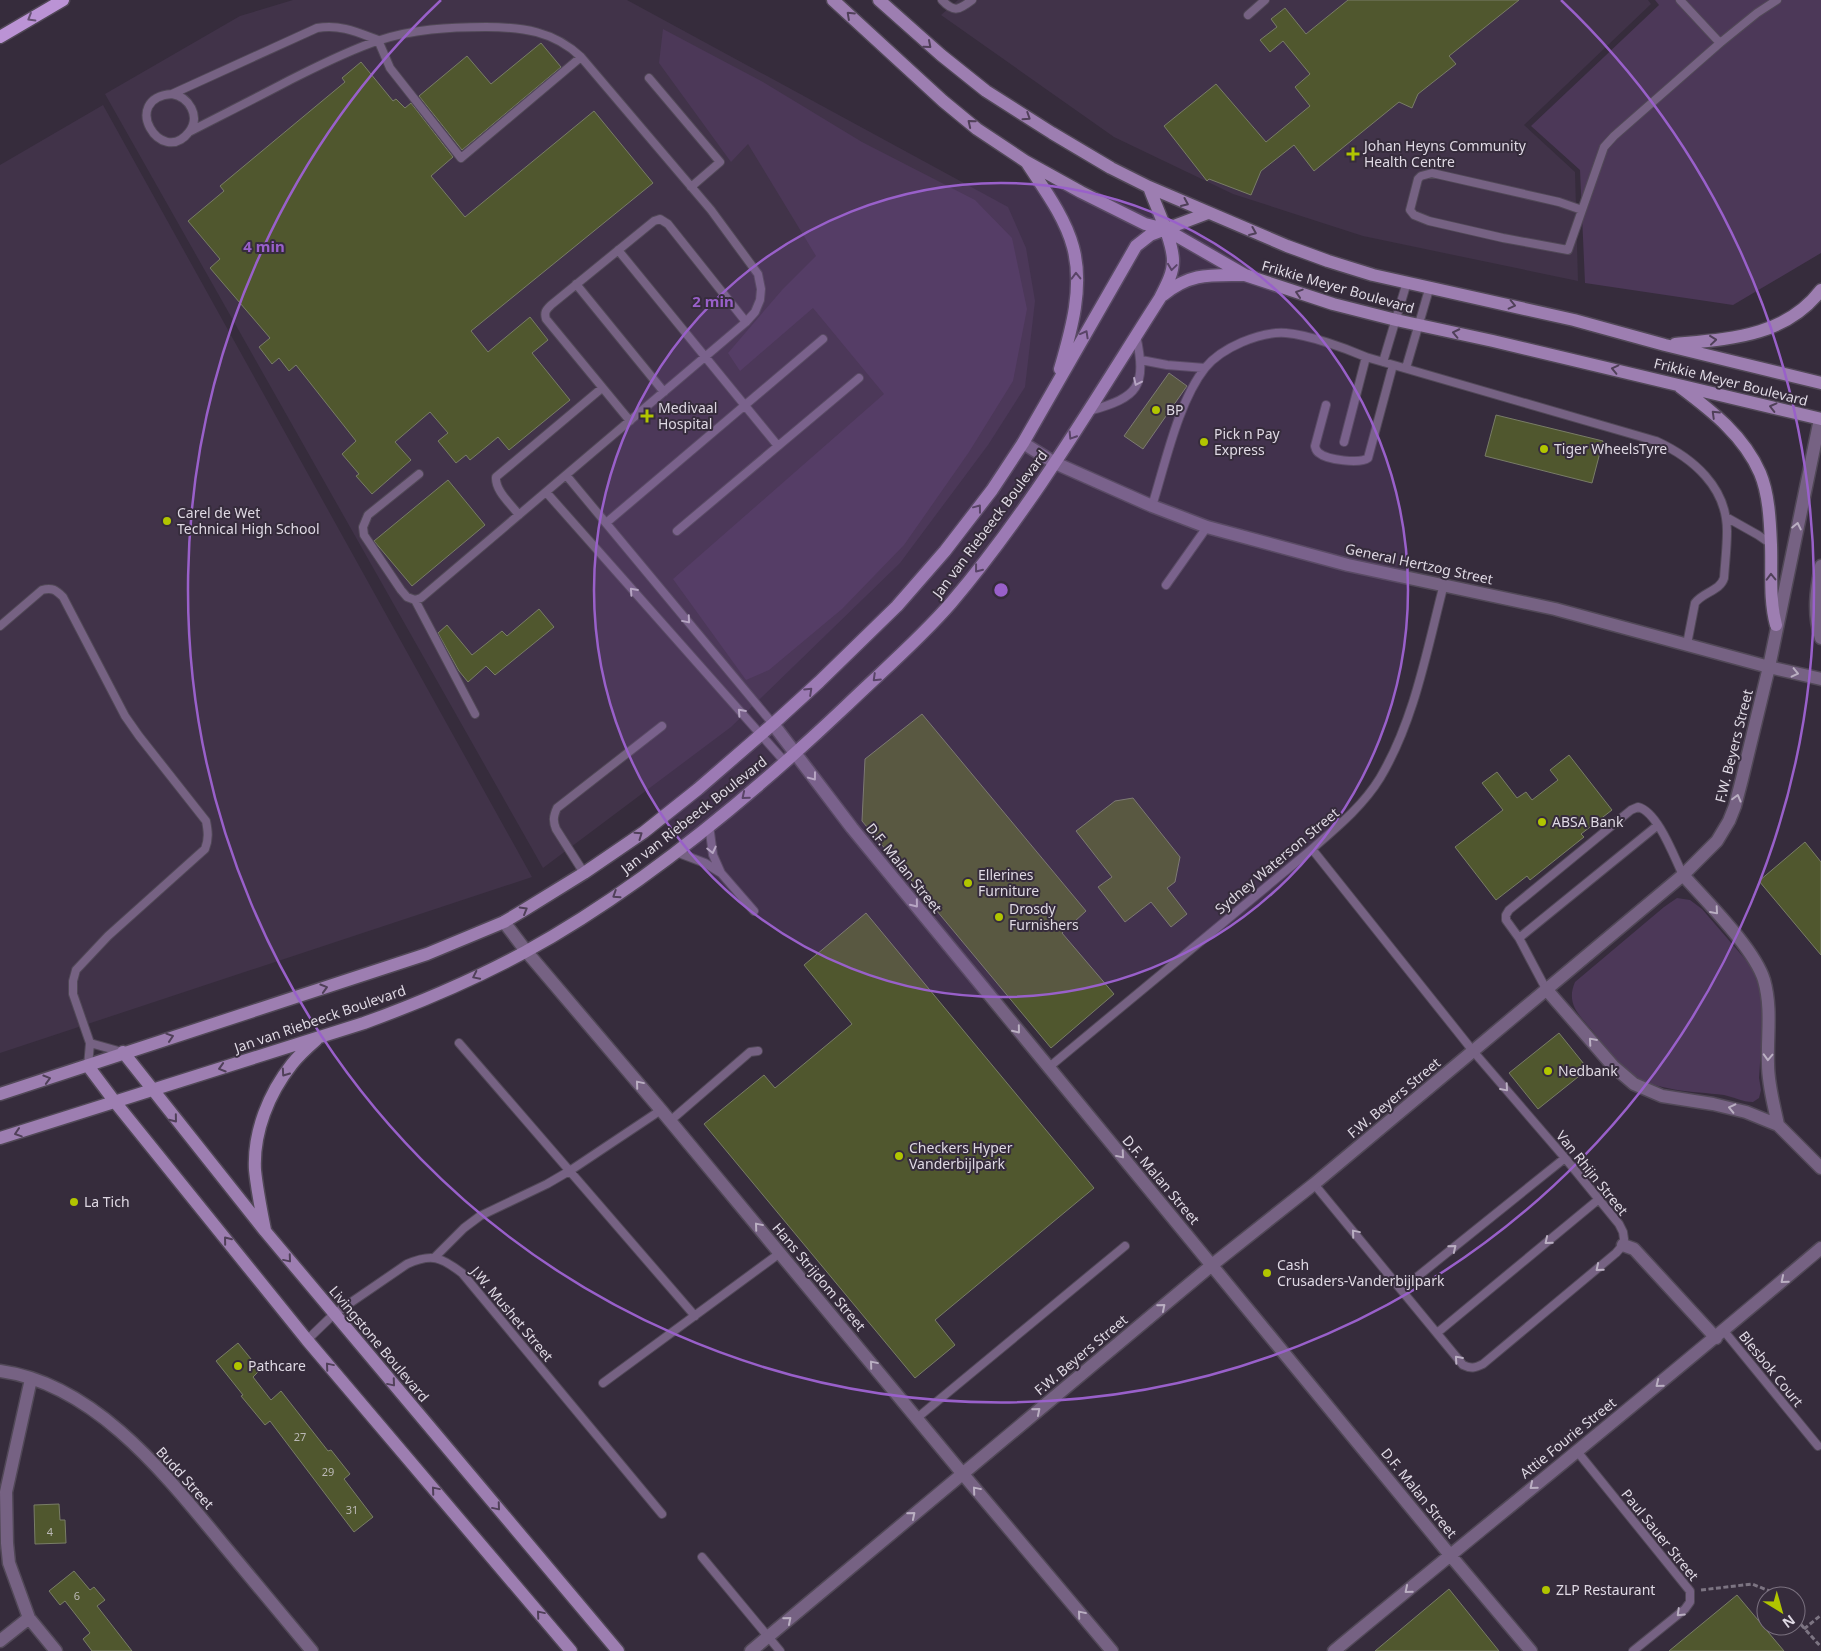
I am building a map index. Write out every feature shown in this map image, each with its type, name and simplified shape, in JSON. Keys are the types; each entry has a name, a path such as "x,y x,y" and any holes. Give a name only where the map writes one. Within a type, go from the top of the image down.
{"main road":[{"path":"0,37 63,0"}],"street":[{"name":"Frikkie Meyer Boulevard","path":"833,0 943,101 977,128 1025,161 1145,224 1165,229 1245,275 1333,304 1419,326 1493,341 1821,418"},
{"name":"Frikkie Meyer Boulevard","path":"879,0 941,56 986,90 1094,158 1149,187 1287,246 1373,275 1430,286 1574,320 1665,345 1821,383"},
{"path":"895,0 904,24"},
{"path":"1025,161 1061,218 1073,246 1076,262 1077,287 1074,312 1068,341 1053,392"},
{"name":"Jan van Riebeeck Boulevard","path":"0,1138 318,1038 399,1010 461,984 526,952 611,899 676,852 796,754 950,604 999,542 1056,463 1160,298 1172,271 1172,249 1149,187"},
{"name":"Jan van Riebeeck Boulevard","path":"0,1094 88,1066 123,1052 395,966 435,951 504,922 584,873 644,832 774,724 858,645 903,599 945,551 992,490 1023,443 1128,257 1142,241 1165,229 1208,213"},
{"path":"1160,298 1184,280 1216,275 1245,275"},
{"path":"1665,345 1720,340 1772,328 1794,316 1810,303 1821,290"},
{"path":"1675,384 1712,410 1735,434 1749,452 1761,474 1767,499 1771,544 1772,609 1776,625"},
{"name":"F.W. Beyers Street","path":"751,1651 1212,1265 1314,1184 1683,875 1717,841 1729,822 1738,797 1769,667 1776,625 1821,418"},
{"name":"General Hertzog Street","path":"1023,443 1056,463 1152,506 1207,527 1348,565 1555,609 1769,667 1821,679"},
{"path":"1821,566 1816,592 1816,615 1821,638"},
{"name":"D.F. Malan Street","path":"774,724 852,828 1048,1068 1450,1555 1532,1651"},
{"path":"1683,875 1745,946 1756,962 1764,979 1769,1024 1768,1065 1778,1125"},
{"name":"Hans Strijdom Street","path":"504,922 526,952 661,1110 962,1474 1112,1651"},
{"path":"1546,989 1613,1066 1634,1084 1662,1096 1713,1104 1746,1112 1778,1125 1821,1168"},
{"path":"265,1231 255,1168 258,1137 267,1105 280,1082 293,1063 318,1038"},
{"name":"Livingstone Boulevard","path":"123,1052 265,1231 618,1651"},
{"path":"88,1066 114,1102 307,1340 571,1651"},
{"path":"1623,1244 1634,1249 1720,1334"},
{"name":"Attie Fourie Street","path":"1334,1651 1576,1450 1720,1334 1821,1248"},
{"name":"Budd Street","path":"0,1371 17,1373 64,1391 96,1412 143,1453 191,1506 312,1651"},
{"path":"31,1379 3,1492 7,1543 9,1563 29,1618 56,1651"},
{"path":"0,1641 29,1618"}],"lane":[{"path":"942,0 955,10 964,7 972,0"},
{"path":"1248,15 1265,0"},
{"path":"1680,0 1720,43"},
{"path":"1582,210 1559,202 1432,172 1418,179 1410,210 1414,215 1429,221 1567,251 1570,248 1604,147 1614,136 1720,43 1757,13 1778,0"},
{"path":"172,94 179,95 190,105 194,119 183,138 168,141 155,136 147,123 148,108 157,97 172,94 317,28 330,26 347,28 378,40 385,59 394,74 461,158 581,57"},
{"path":"188,132 313,69 378,40 428,30 458,27 504,27 539,33 556,38 570,46 581,57 711,210 758,274 761,288 760,300 755,312 746,322 421,598 415,600 407,597 401,590 364,535 363,527 368,515 419,474"},
{"path":"649,78 720,162 691,187"},
{"path":"630,421 546,319 544,314 550,305 654,221 660,219 668,224 746,322"},
{"path":"618,250 704,358 778,446"},
{"path":"1383,362 1407,282"},
{"path":"576,284 664,392"},
{"path":"1406,368 1430,286"},
{"path":"1152,506 1179,418 1192,389 1205,368 1221,352 1238,344 1256,337 1286,333 1352,351 1366,358 1656,441 1676,450 1692,462 1707,476 1718,494 1726,517 1727,531 1722,584 1699,598 1695,603 1686,644"},
{"path":"1088,411 1113,404 1128,396 1137,384 1141,360 1136,335"},
{"path":"606,523 823,339"},
{"path":"1344,442 1366,358"},
{"path":"1141,360 1205,368"},
{"path":"1326,405 1315,446 1316,450 1324,456 1355,462 1365,461 1368,458 1393,365"},
{"path":"677,530 859,378"},
{"path":"519,515 498,488 495,482 496,477 602,388"},
{"path":"566,475 774,724"},
{"path":"546,492 784,762"},
{"path":"1726,517 1758,534 1771,544"},
{"path":"1166,586 1207,527"},
{"name":"Sydney Waterson Street","path":"1048,1068 1351,815 1379,779 1404,727 1418,686 1444,584"},
{"path":"0,626 42,590 49,588 56,590 63,597 125,716 206,821 209,840 205,849 108,936 76,970 73,981 73,994 90,1043 88,1066"},
{"path":"415,600 475,714"},
{"path":"584,873 553,822 557,808 662,726"},
{"path":"1546,989 1519,938 1509,926 1506,915 1509,910 1631,810 1638,807 1643,808 1658,825 1683,875"},
{"path":"710,825 713,855 721,873 754,911"},
{"path":"1519,938 1658,825"},
{"name":"Van Rhijn Street","path":"1312,849 1473,1051 1599,1199 1623,1232 1623,1244"},
{"path":"676,852 721,873"},
{"path":"90,1043 123,1052"},
{"path":"459,1043 571,1170 695,1316"},
{"path":"670,1121 750,1052 758,1052"},
{"path":"307,1340 334,1314 407,1264 420,1259 435,1257 464,1228 480,1216 547,1184 571,1170 661,1110"},
{"path":"1402,1290 1565,1158"},
{"path":"1314,1184 1463,1364 1470,1368 1477,1368 1483,1364 1616,1253 1623,1244"},
{"path":"1437,1333 1599,1199"},
{"path":"917,1418 1125,1246"},
{"path":"603,1383 780,1253"},
{"name":"J.W. Mushet Street","path":"435,1257 462,1273 662,1514"},
{"name":"Blesbok Court","path":"1720,1334 1818,1446"},
{"name":"Paul Sauer Street","path":"1576,1450 1690,1591 1690,1602 1685,1609 1633,1651"},
{"path":"702,1557 780,1651"}],"path":[{"path":"1690,1591 1752,1584 1757,1586"},
{"path":"1806,1627 1821,1615"},
{"path":"1806,1631 1821,1647"}],"shaded area":[{"name":"Medivaal Hospital","path":"293,0 627,0 1008,207 1026,248 1035,301 1025,387 988,445 900,563 731,727 543,868 105,94 240,16"},
{"name":"Johan Heyns Community Health Centre","path":"958,0 1648,0 1651,4 1524,125 1575,172 1578,281 1363,236 1233,194 1114,137 941,15"},
{"path":"1655,0 1821,0 1821,253 1733,305 1585,283 1580,170 1531,126 1659,5"},
{"path":"663,29 763,82 862,142 975,200 1012,238 1027,309 1013,381 969,452 904,545 842,609 769,670 746,680 673,579 884,394 813,308 740,371 728,353 782,290 816,256 748,144 731,162 659,63"},
{"name":"Carel de Wet Technical High School","path":"103,105 532,877 0,1053 0,165"},
{"path":"1677,898 1690,900 1702,909 1751,966 1762,995 1763,1018 1759,1078 1761,1090 1759,1098 1753,1102 1724,1095 1674,1090 1639,1079 1619,1064 1575,1008 1572,996 1575,982"}],"building":[{"path":"1348,0 1519,0 1449,56 1456,64 1418,94 1412,108 1399,102 1314,171 1294,145 1261,171 1251,195 1209,179 1207,181 1164,126 1216,84 1266,142 1310,106 1295,87 1310,74 1283,41 1270,52 1260,40 1277,27 1271,19 1285,8 1306,34"},
{"path":"541,43 561,67 462,150 419,96 467,56 491,84"},
{"path":"361,62 393,101 396,99 405,108 411,103 453,157 431,176 465,217 594,111 653,183 471,331 488,352 530,317 548,340 532,353 570,400 509,450 498,437 470,460 466,455 456,463 438,441 448,433 430,412 395,442 411,460 372,494 356,476 359,474 342,454 356,441 296,365 289,371 279,358 272,364 259,347 270,338 210,268 220,259 188,221 224,191 220,186 345,82 342,78"},
{"path":"1169,373 1187,386 1143,449 1124,436"},
{"name":"Tiger WheelsTyre","path":"1496,415 1603,441 1592,483 1485,456"},
{"path":"448,480 485,525 412,586 374,541"},
{"path":"539,609 554,627 495,675 486,666 468,682 459,671 438,633 447,625 472,655 502,631 507,636"},
{"path":"922,714 1086,911 1062,933 1114,994 1051,1048 862,821 865,759"},
{"name":"ABSA Bank","path":"1569,755 1612,810 1581,834 1584,837 1530,880 1527,876 1496,900 1455,847 1503,810 1482,783 1497,772 1517,798 1526,792 1532,800 1558,780 1550,770"},
{"path":"1133,798 1180,857 1175,882 1167,888 1187,914 1171,927 1151,902 1125,922 1098,887 1112,877 1076,831 1115,801"},
{"path":"1805,842 1821,862 1821,955 1759,881"},
{"name":"Checkers Hyper Vanderbijlpark","path":"866,913 1094,1188 935,1320 955,1345 915,1378 704,1124 764,1075 775,1088 852,1024 804,965"},
{"name":"Nedbank","path":"1559,1033 1588,1069 1538,1109 1509,1073"},
{"path":"238,1343 260,1370 253,1377 271,1400 281,1391 328,1451 331,1450 350,1474 344,1479 373,1517 354,1532 270,1421 265,1425 216,1361"},
{"path":"59,1504 60,1520 65,1520 66,1543 35,1544 34,1505"},
{"path":"74,1571 90,1590 94,1587 105,1600 97,1606 132,1651 92,1651 83,1639 90,1633 65,1601 60,1605 49,1591"},
{"path":"1449,1589 1499,1651 1375,1651"},
{"path":"1737,1595 1756,1618 1756,1636 1771,1636 1784,1651 1669,1651"}],"place":[{"name":"Johan Heyns Community Health Centre","path":"1353,154"},
{"name":"BP","path":"1156,410"},
{"name":"Medivaal Hospital","path":"647,416"},
{"name":"Pick n Pay Express","path":"1204,442"},
{"name":"Tiger WheelsTyre","path":"1544,449"},
{"name":"Carel de Wet Technical High School","path":"167,521"},
{"name":"ABSA Bank","path":"1542,822"},
{"name":"Ellerines Furniture","path":"968,883"},
{"name":"Drosdy Furnishers","path":"999,917"},
{"name":"Nedbank","path":"1548,1071"},
{"name":"Checkers Hyper Vanderbijlpark","path":"899,1156"},
{"name":"La Tich","path":"74,1202"},
{"name":"Cash Crusaders-Vanderbijlpark","path":"1267,1273"},
{"name":"Pathcare","path":"238,1366"},
{"name":"ZLP Restaurant","path":"1546,1590"}]}
